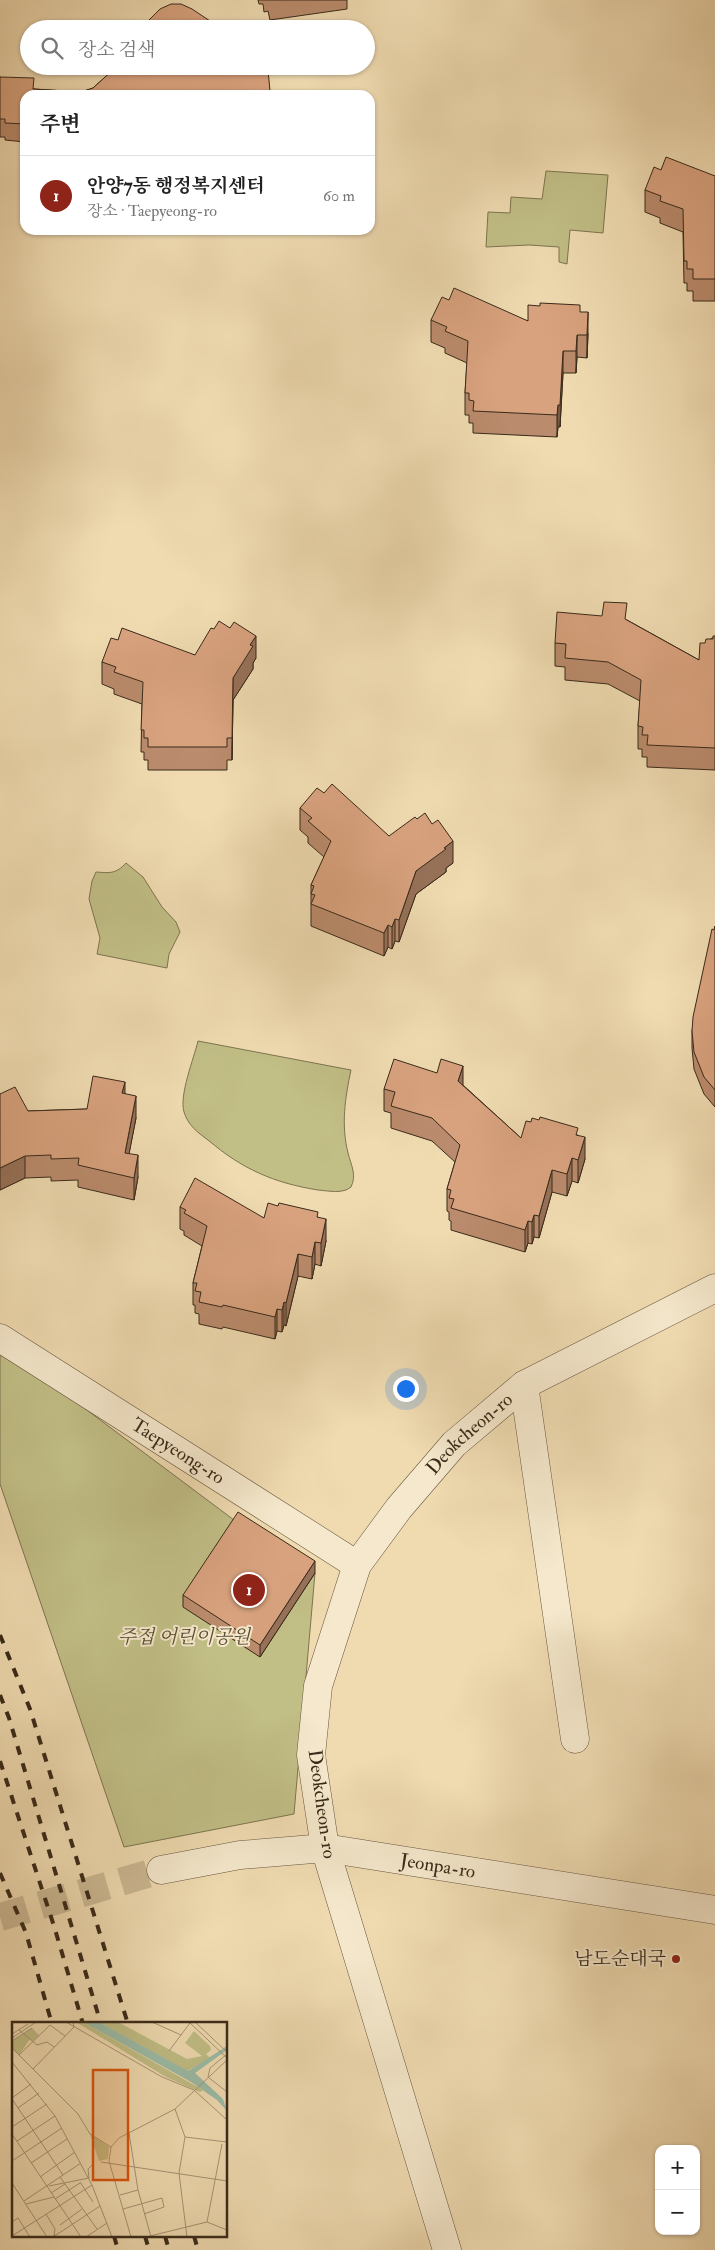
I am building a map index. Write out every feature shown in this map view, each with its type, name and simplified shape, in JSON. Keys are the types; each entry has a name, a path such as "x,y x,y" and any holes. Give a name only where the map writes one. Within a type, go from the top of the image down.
{"street":[{"name":"Deokcheon-ro","path":"447,2250 325,1848 311,1755 318,1686 357,1565 399,1508 454,1444 524,1385 715,1288"},
{"name":"Taepyeong-ro","path":"0,1338 357,1565"},
{"name":"Deokcheon-ro","path":"524,1385 575,1738"},
{"name":"Jeonpa-ro","path":"161,1870 240,1855 325,1848 715,1910"}],"green space":[{"path":"546,171 608,175 603,233 570,230 567,264 559,262 559,247 529,245 486,247 488,212 510,213 511,197 542,199"},
{"path":"126,863 143,877 162,907 176,922 180,932 169,954 167,968 97,954 100,938 89,899 92,881 96,872 112,872"},
{"path":"198,1041 351,1070 344,1122 346,1143 353,1170 353,1183 351,1187 340,1191 327,1191 302,1187 273,1179 233,1159 197,1131 186,1117 183,1105 185,1087"},
{"name":"주접 어린이공원","path":"0,1345 238,1523 315,1573 294,1814 124,1847 0,1484"}],"building":[{"path":"171,4 181,4 208,20 149,20 160,9"},
{"path":"107,75 268,75 270,90 87,90 93,88"},
{"path":"0,77 34,78 33,89 49,90 20,90 20,124 5,123 5,119 0,119"},
{"path":"666,157 715,176 715,279 693,279 693,269 687,269 687,261 684,261 683,209 660,201 661,196 645,190 654,167 661,170"},
{"path":"454,288 528,321 528,305 540,306 540,303 580,305 580,312 588,312 587,335 577,335 576,351 563,351 560,405 558,405 557,415 473,411 474,401 469,400 469,393 465,393 468,341 445,331 447,327 431,320 442,297 449,300"},
{"path":"604,602 627,603 625,619 699,660 700,643 705,643 706,639 713,639 713,636 715,636 715,748 647,745 648,735 642,735 643,727 638,726 641,680 608,662 565,658 566,644 555,643 557,612 602,616"},
{"path":"219,621 230,628 234,622 256,636 250,645 253,646 233,678 232,738 227,738 227,747 148,747 148,738 144,738 144,730 141,730 143,682 114,672 116,667 102,662 111,638 118,640 122,628 195,655 211,628 214,629"},
{"path":"332,784 389,836 415,817 417,819 425,813 432,824 438,820 453,841 444,848 446,849 416,871 399,920 395,919 392,927 388,925 384,933 311,904 315,895 311,894 314,886 311,885 331,841 308,821 312,818 300,808 317,788 324,793"},
{"path":"715,926 715,1090 704,1077 694,1052 692,1031 693,1017 712,929 714,930"},
{"path":"394,1059 437,1073 441,1059 463,1066 458,1081 521,1138 526,1121 531,1122 532,1118 539,1120 540,1117 578,1128 576,1135 585,1137 578,1160 572,1158 567,1174 552,1170 539,1216 534,1215 532,1222 528,1221 525,1230 451,1208 454,1199 449,1198 451,1190 447,1189 460,1145 432,1118 391,1106 395,1092 384,1089"},
{"path":"93,1076 125,1082 122,1093 136,1096 125,1153 138,1155 134,1178 78,1165 79,1158 51,1159 51,1155 25,1156 0,1168 0,1094 15,1087 28,1111 87,1109"},
{"path":"195,1178 264,1218 268,1203 278,1206 279,1203 318,1212 317,1217 326,1219 321,1243 315,1242 312,1257 298,1254 286,1303 284,1302 282,1310 277,1309 275,1317 223,1305 222,1307 199,1302 201,1292 195,1291 197,1283 193,1283 207,1226 184,1213 186,1210 180,1207"},
{"path":"238,1512 315,1561 260,1645 183,1595"}],"tunnel":[{"path":"0,1917 161,1870"}],"railway":[{"path":"0,1635 30,1709 127,2022"},
{"path":"0,1695 9,1718 100,2022"},
{"path":"0,1761 54,1926 82,2022"},
{"path":"0,1873 26,1933 51,2022"},
{"path":"115,2238 118,2250"},
{"path":"146,2238 149,2250"},
{"path":"166,2238 169,2250"},
{"path":"195,2238 198,2250"}],"place":[{"name":"안양7동 행정복지센터","path":"249,1590"},
{"name":"남도순대국","path":"676,1959"}]}
